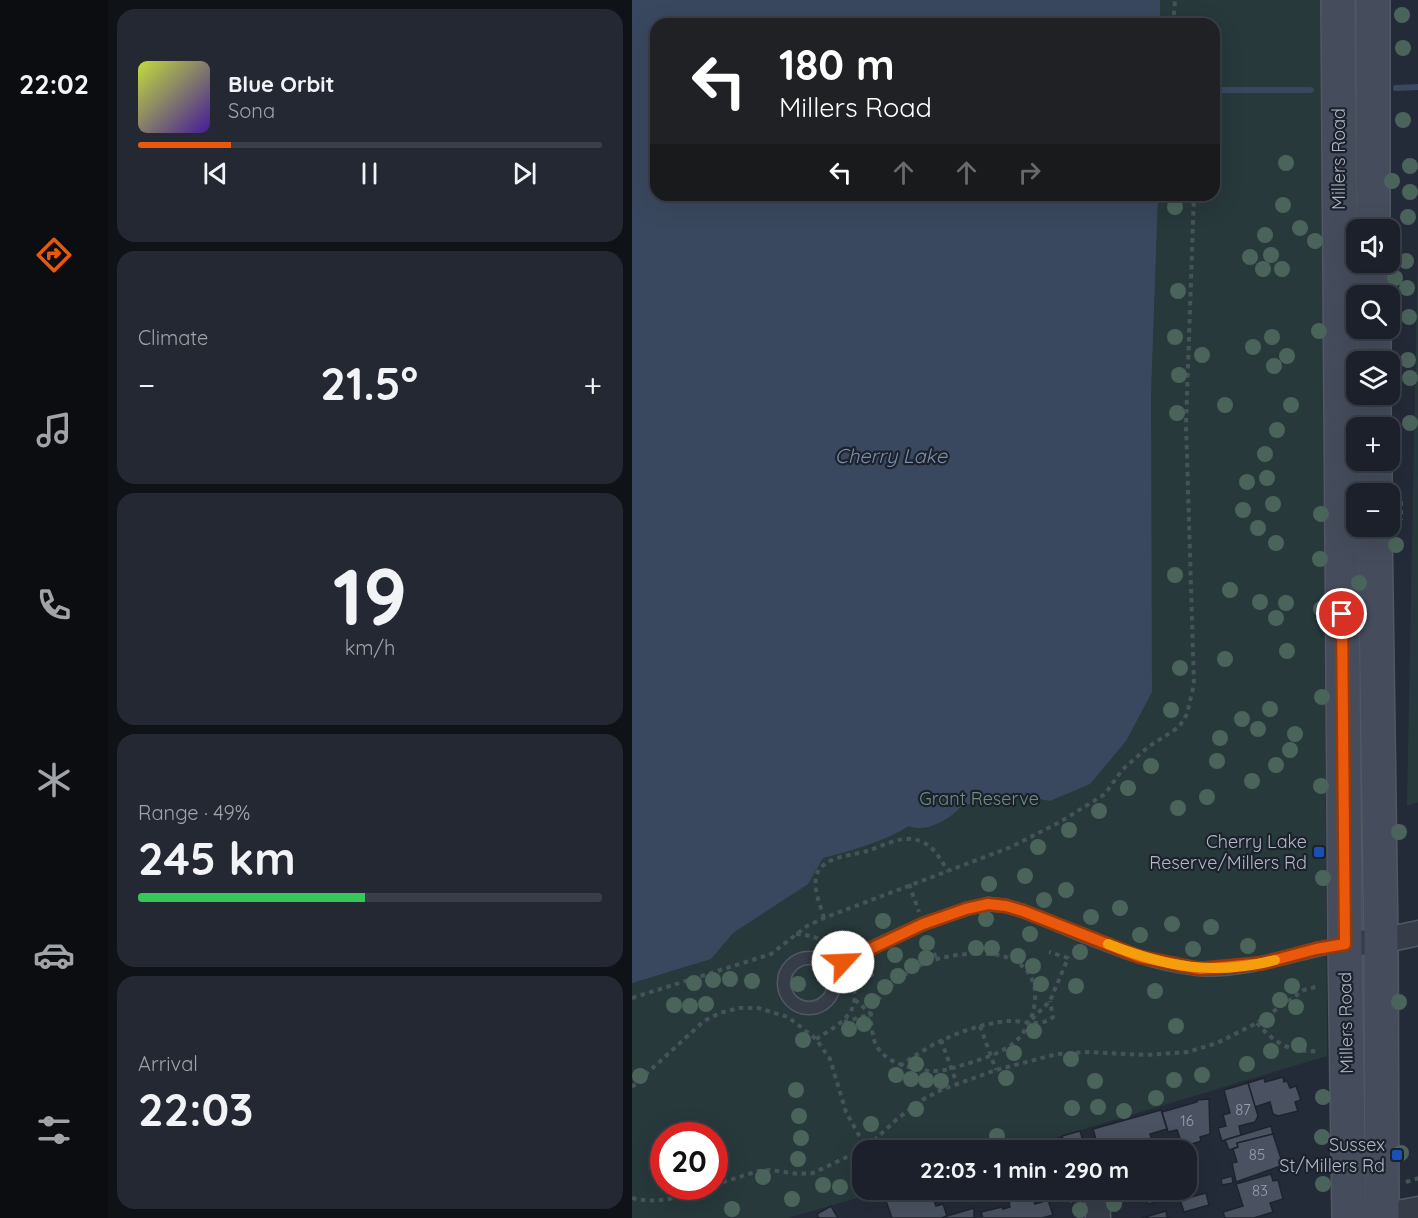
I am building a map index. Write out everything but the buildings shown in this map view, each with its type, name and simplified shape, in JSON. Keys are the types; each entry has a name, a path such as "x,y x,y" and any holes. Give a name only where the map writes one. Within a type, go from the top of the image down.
{"main road":[{"name":"Millers Road","path":"1338,0 1349,1218"},
{"name":"Millers Road","path":"1373,0 1373,219"},
{"name":"Millers Road","path":"1375,537 1382,1215"}],"street":[{"path":"1345,944 1381,941 1418,933"},
{"path":"1088,1217 1094,1200"},
{"path":"1382,1215 1418,1209"}],"lane":[{"path":"828,968 923,924 988,904 1023,911 1140,957 1200,969 1264,963 1345,944"},
{"path":"815,959 828,968 833,982 830,997 816,1007 808,1008 793,1003 784,989 786,972 798,961 815,959"}],"path":[{"path":"1174,18 1175,0"},
{"path":"632,998 771,954 807,926 824,918 1011,847 1060,822 1105,794 1122,770 1148,747 1179,727 1187,714 1194,684 1186,424 1194,201"},
{"path":"824,918 816,892 816,877 829,862 844,855 913,839 922,841 930,847 948,871"},
{"path":"1030,1022 1036,1000 1032,981 1025,968 1012,959 977,952 945,957 923,964 900,978 881,996 871,1014 874,1040 880,1052 887,1060 900,1066 933,1072 991,1056 1018,1040 1030,1022 1050,1001 1068,958 1049,952"},
{"path":"830,997 875,973"},
{"path":"875,1140 920,1101 996,1070 1057,1054 1090,1052 1146,1055 1188,1052 1217,1043 1257,1023 1304,990 1319,986"},
{"path":"854,999 871,1014"},
{"path":"900,1066 941,1040 980,1026 1014,1021 1048,1022 1053,1017 1050,1001"},
{"path":"632,1087 704,1021 720,1013 739,1008 758,1008 788,1017 816,1039 830,1059 846,1112 862,1140"},
{"path":"844,1022 871,1014"},
{"path":"1257,1023 1266,1034 1286,1047 1303,1052 1319,1051"},
{"path":"980,1026 996,1070"},
{"path":"941,1040 957,1084"},
{"path":"728,1181 758,1171 813,1173 852,1155"},
{"path":"632,1198 648,1202 665,1200"},
{"path":"1074,1200 1088,1217"}],"green space":[{"name":"Grant Reserve","path":"632,0 1321,0 1327,1056 1047,1140 852,1140 852,1200 788,1218 632,1218"},
{"path":"1418,236 1419,802 1407,806"}],"water":[{"name":"Cherry Lake","path":"632,0 1160,0 1160,18 650,18 650,201 1158,201 1151,393 1152,692 1126,741 1090,784 1050,801 1011,798 1003,795 968,804 931,826 915,828 909,826 857,849 823,858 808,884 733,933 711,959 632,983"}],"waterway":[{"path":"1396,88 1419,87"},
{"path":"1220,90 1311,90"}],"slow traffic":[{"path":"1108,944 1140,957 1200,969 1275,960"}],"place":[{"name":"Cherry Lake Reserve/Millers Rd","path":"1319,852"},
{"name":"Sussex St/Millers Rd","path":"1397,1155"}],"route":[{"path":"843,962 923,924 988,904 1023,911 1140,957 1200,969 1264,963 1345,944 1342,614"}]}
